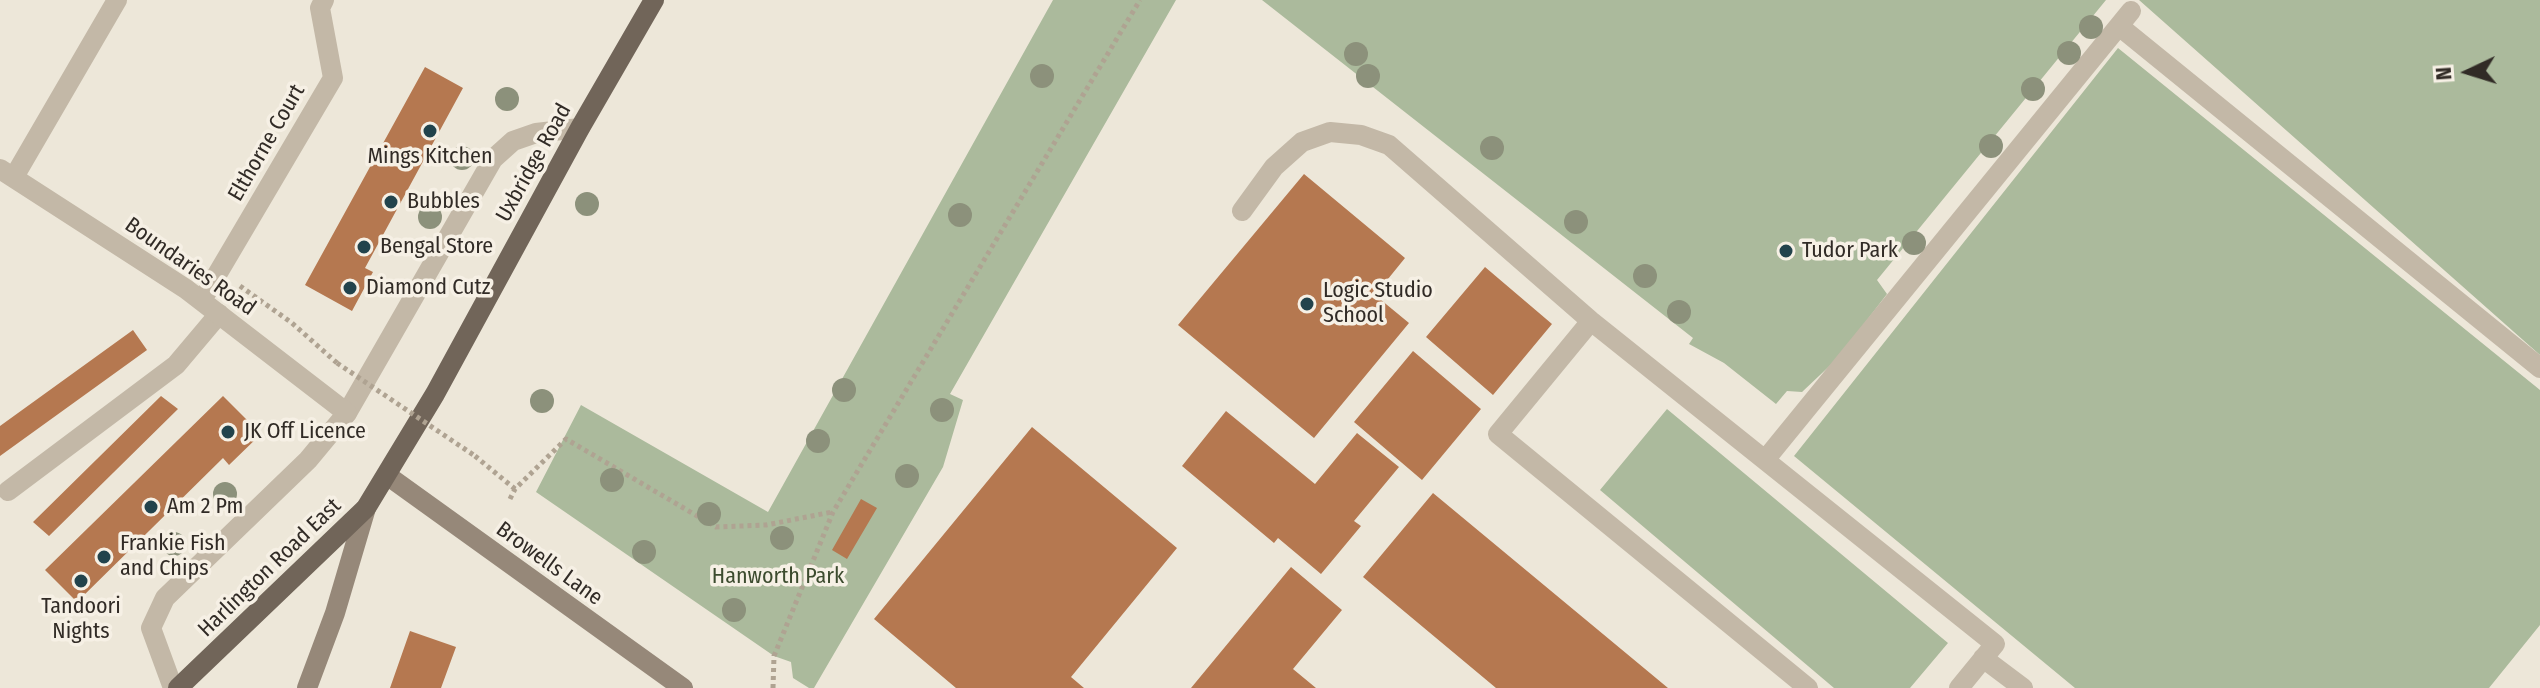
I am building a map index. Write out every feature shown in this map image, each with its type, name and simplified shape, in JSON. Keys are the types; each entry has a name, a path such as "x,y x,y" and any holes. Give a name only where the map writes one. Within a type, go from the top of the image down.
{"main road":[{"name":"Uxbridge Road","path":"388,476 654,0"},
{"name":"Harlington Road East","path":"175,688 366,508 388,476"}],"street":[{"path":"7,173 117,0"},
{"name":"Elthorne Court","path":"202,300 333,78 320,8 324,0"},
{"path":"1765,460 2125,18 2540,368"},
{"path":"175,688 151,628 156,611 165,598 308,460 347,413 493,159 513,141 536,133 580,128"},
{"path":"1242,211 1274,167 1302,142 1330,132 1361,135 1389,145 1591,321 1995,644 1959,688"},
{"name":"Boundaries Road","path":"7,173 202,300 347,413"},
{"path":"8,491 176,365 219,314"},
{"path":"1591,321 1498,434 1808,688"},
{"name":"Browells Lane","path":"388,476 683,688"},
{"path":"307,688 335,613 366,508"},
{"path":"1983,658 2023,688"}],"path":[{"path":"773,688 774,656 833,512 1140,0"},
{"path":"220,271 292,323 337,363 475,456 515,489"},
{"path":"510,499 515,489 566,439 716,527 766,525 833,512"}],"green space":[{"name":"Hanworth Park","path":"1053,0 1176,0 950,394 963,400 943,467 814,688 809,688 793,678 791,662 774,656 536,492 581,405 768,512"},
{"path":"1262,0 2106,0 1877,280 1887,294 1838,358 1802,392 1787,391 1776,404 1724,363 1689,344 1693,338"},
{"path":"2139,0 2540,0 2540,355"},
{"path":"2118,48 2540,390 2540,625 2489,688 2075,688 1794,456"},
{"path":"1667,409 1948,643 1910,688 1834,688 1600,490"}],"building":[{"path":"425,67 463,88 365,268 373,272 352,311 305,285"},
{"path":"1304,174 1405,258 1375,295 1409,323 1314,438 1178,325"},
{"path":"1485,267 1552,324 1493,395 1426,337"},
{"path":"133,330 147,350 0,456 0,426"},
{"path":"1413,351 1481,409 1422,480 1354,422"},
{"path":"161,396 178,409 49,536 33,522"},
{"path":"223,396 261,434 229,465 223,458 77,602 45,570"},
{"path":"1226,411 1315,484 1357,433 1399,467 1354,521 1361,526 1321,574 1278,538 1274,543 1182,466"},
{"path":"1032,427 1177,548 1071,677 1084,688 956,688 874,619"},
{"path":"1433,493 1668,688 1496,688 1363,577"},
{"path":"861,499 877,508 847,559 832,550"},
{"path":"1291,567 1342,610 1293,669 1316,688 1191,688"},
{"path":"410,631 456,647 441,688 390,688"}],"place":[{"name":"Mings Kitchen","path":"430,131"},
{"name":"Bubbles","path":"391,202"},
{"name":"Bengal Store","path":"364,247"},
{"name":"Tudor Park","path":"1786,251"},
{"name":"Diamond Cutz","path":"350,288"},
{"name":"Logic Studio School","path":"1307,304"},
{"name":"JK Off Licence","path":"228,432"},
{"name":"Am 2 Pm","path":"151,507"},
{"name":"Frankie Fish and Chips","path":"104,557"},
{"name":"Tandoori Nights","path":"81,581"}]}
